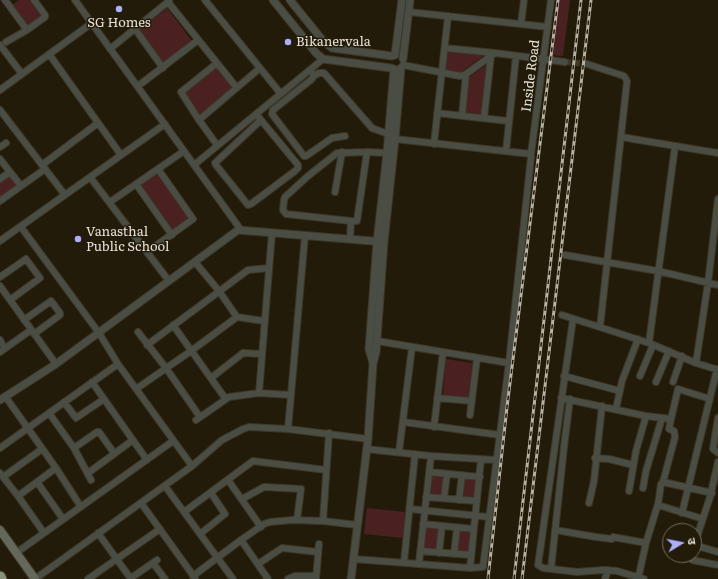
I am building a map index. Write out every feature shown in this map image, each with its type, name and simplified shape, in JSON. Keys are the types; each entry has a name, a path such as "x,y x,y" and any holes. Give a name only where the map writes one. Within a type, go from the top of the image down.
{"main road":[{"path":"0,530 35,579"}],"street":[{"path":"22,74 3,44 27,30 45,16 34,0"},
{"path":"75,0 241,230"},
{"path":"205,0 281,94"},
{"path":"273,0 316,53 323,59 398,66 460,76 466,74 493,54"},
{"path":"290,0 324,42 332,48 399,56 388,134 380,242 369,350 373,364"},
{"path":"398,66 389,62 393,55 402,0"},
{"path":"352,579 368,438 373,364 377,340 380,242 395,139 398,66 410,0"},
{"path":"521,24 524,0"},
{"name":"Inside Road","path":"470,568 483,567 500,435 531,155 551,0"},
{"path":"9,1 27,30"},
{"path":"110,49 169,1 237,88"},
{"path":"409,12 548,27"},
{"path":"434,144 448,16"},
{"path":"0,90 92,23"},
{"path":"135,29 162,68"},
{"path":"138,86 198,40"},
{"path":"445,48 566,62"},
{"path":"49,54 121,155"},
{"path":"484,118 493,54"},
{"path":"506,151 516,56"},
{"path":"194,165 323,59"},
{"path":"217,63 181,92 198,120 217,146"},
{"path":"587,64 624,76 627,80 600,328"},
{"path":"198,120 260,68"},
{"path":"310,70 314,76"},
{"path":"345,136 332,138 304,156 272,114 273,110 314,76 319,73 324,73 372,128 388,134"},
{"path":"462,116 466,74"},
{"path":"0,110 65,195"},
{"path":"437,113 508,121"},
{"path":"256,114 298,165 298,168 248,205 215,163 260,120"},
{"path":"0,201 21,186 98,123"},
{"path":"1,238 21,227 165,124"},
{"path":"620,137 718,153"},
{"path":"395,139 531,155"},
{"path":"0,147 6,143"},
{"path":"640,376 651,344 658,271 675,146"},
{"path":"110,202 184,151"},
{"path":"335,192 342,152"},
{"path":"367,152 356,221 286,214 283,210 285,197 336,153 367,152 387,153"},
{"path":"0,160 21,186"},
{"path":"148,252 193,219 158,169"},
{"path":"0,178 10,172"},
{"path":"90,177 169,281"},
{"path":"136,184 172,235"},
{"path":"696,363 708,283 718,199"},
{"path":"350,239 351,221"},
{"path":"21,227 99,333 118,364 192,466"},
{"path":"81,507 28,428 2,398 56,364 238,230 380,242"},
{"path":"259,393 272,232"},
{"path":"288,429 305,235"},
{"path":"565,255 658,271 718,285"},
{"path":"0,277 26,259 40,278 10,300"},
{"path":"195,262 219,291 237,317"},
{"path":"147,345 248,270 269,268"},
{"path":"0,286 56,364"},
{"path":"0,352 60,315 60,313 51,301 24,320"},
{"path":"562,316 638,339 696,363 718,370 682,513"},
{"path":"136,389 237,317 264,321"},
{"path":"573,319 538,564 540,568 589,571 608,570 624,576 640,578 646,543 658,504 661,484 663,482 675,437 674,431 669,429 678,389 710,399"},
{"path":"173,325 225,398"},
{"path":"138,332 166,368 198,418 225,398 233,396 259,393 292,395"},
{"path":"616,409 624,376 638,339"},
{"path":"377,340 508,363"},
{"path":"399,452 412,347"},
{"path":"656,382 669,351"},
{"path":"434,426 443,352"},
{"path":"211,378 243,353 262,354"},
{"path":"673,382 682,356"},
{"path":"470,415 477,358"},
{"path":"0,448 118,364"},
{"path":"564,376 620,391"},
{"path":"92,382 147,460"},
{"path":"437,398 472,401"},
{"path":"561,398 646,416 671,419"},
{"path":"64,402 76,418 104,399"},
{"path":"551,569 570,399"},
{"path":"589,503 594,481 595,458 602,406"},
{"path":"50,413 74,448 91,480"},
{"path":"629,491 633,465 646,416"},
{"path":"643,488 646,471 662,418"},
{"path":"718,418 713,447 713,451 718,453"},
{"path":"403,422 500,435"},
{"path":"35,579 165,486 192,466 222,440 235,432 249,427 288,429 368,438"},
{"path":"74,448 96,432 99,432 114,453"},
{"path":"323,521 329,433"},
{"path":"88,472 133,440"},
{"path":"16,553 173,441"},
{"path":"42,449 2,475 44,533"},
{"path":"366,449 431,456 496,460"},
{"path":"404,562 415,454"},
{"path":"419,563 431,456"},
{"path":"595,458 609,459 633,465"},
{"path":"354,559 470,568 481,459"},
{"path":"184,512 251,462 255,461 326,470"},
{"path":"702,523 712,493 718,462"},
{"path":"18,496 56,468"},
{"path":"429,472 480,477"},
{"path":"444,498 447,474"},
{"path":"459,500 462,475"},
{"path":"228,480 261,527"},
{"path":"37,482 63,519"},
{"path":"663,482 712,493"},
{"path":"165,486 233,579"},
{"path":"242,499 264,487 301,489 297,520"},
{"path":"200,534 225,515 211,493"},
{"path":"426,497 477,501"},
{"path":"141,503 194,578 241,540 261,527 274,521 323,521 357,525"},
{"path":"658,504 703,519"},
{"path":"410,509 489,516"},
{"path":"423,524 474,529"},
{"path":"439,553 442,526"},
{"path":"454,554 457,528"},
{"path":"88,579 160,529"},
{"path":"555,530 612,539 613,537 646,543"},
{"path":"98,533 131,579 155,562 165,579"},
{"path":"241,540 268,579"},
{"path":"288,579 295,576 316,578 319,544"},
{"path":"258,564 282,548 318,552"},
{"path":"702,548 718,552"},
{"path":"421,551 471,555"},
{"path":"702,562 718,565"},
{"path":"605,579 608,570"},
{"path":"587,579 589,571"},
{"path":"97,573 101,579"}],"shaded area":[{"path":"19,0 29,0 42,17 28,27 12,5"},
{"path":"557,0 570,0 563,56 550,55"},
{"path":"167,8 192,41 164,63 138,30"},
{"path":"446,50 486,54 461,72 444,70"},
{"path":"489,63 482,115 464,113 468,78"},
{"path":"217,66 234,88 200,114 183,92"},
{"path":"157,173 190,219 172,231 139,185"},
{"path":"9,174 18,187 0,199 0,181"},
{"path":"446,359 472,363 469,398 443,395"},
{"path":"431,474 445,475 443,497 429,495"},
{"path":"464,477 478,478 476,500 461,498"},
{"path":"367,508 405,512 403,538 364,534"},
{"path":"426,527 440,529 438,550 423,549"},
{"path":"458,530 472,532 470,554 455,552"}],"tunnel":[{"path":"565,62 587,64"}],"railway":[{"path":"488,579 507,407 558,0"},
{"path":"514,579 581,0"},
{"path":"522,579 591,0"}],"place":[{"name":"SG Homes","path":"119,9"},
{"name":"Bikanervala","path":"288,42"},
{"name":"Vanasthal Public School","path":"78,239"}]}
